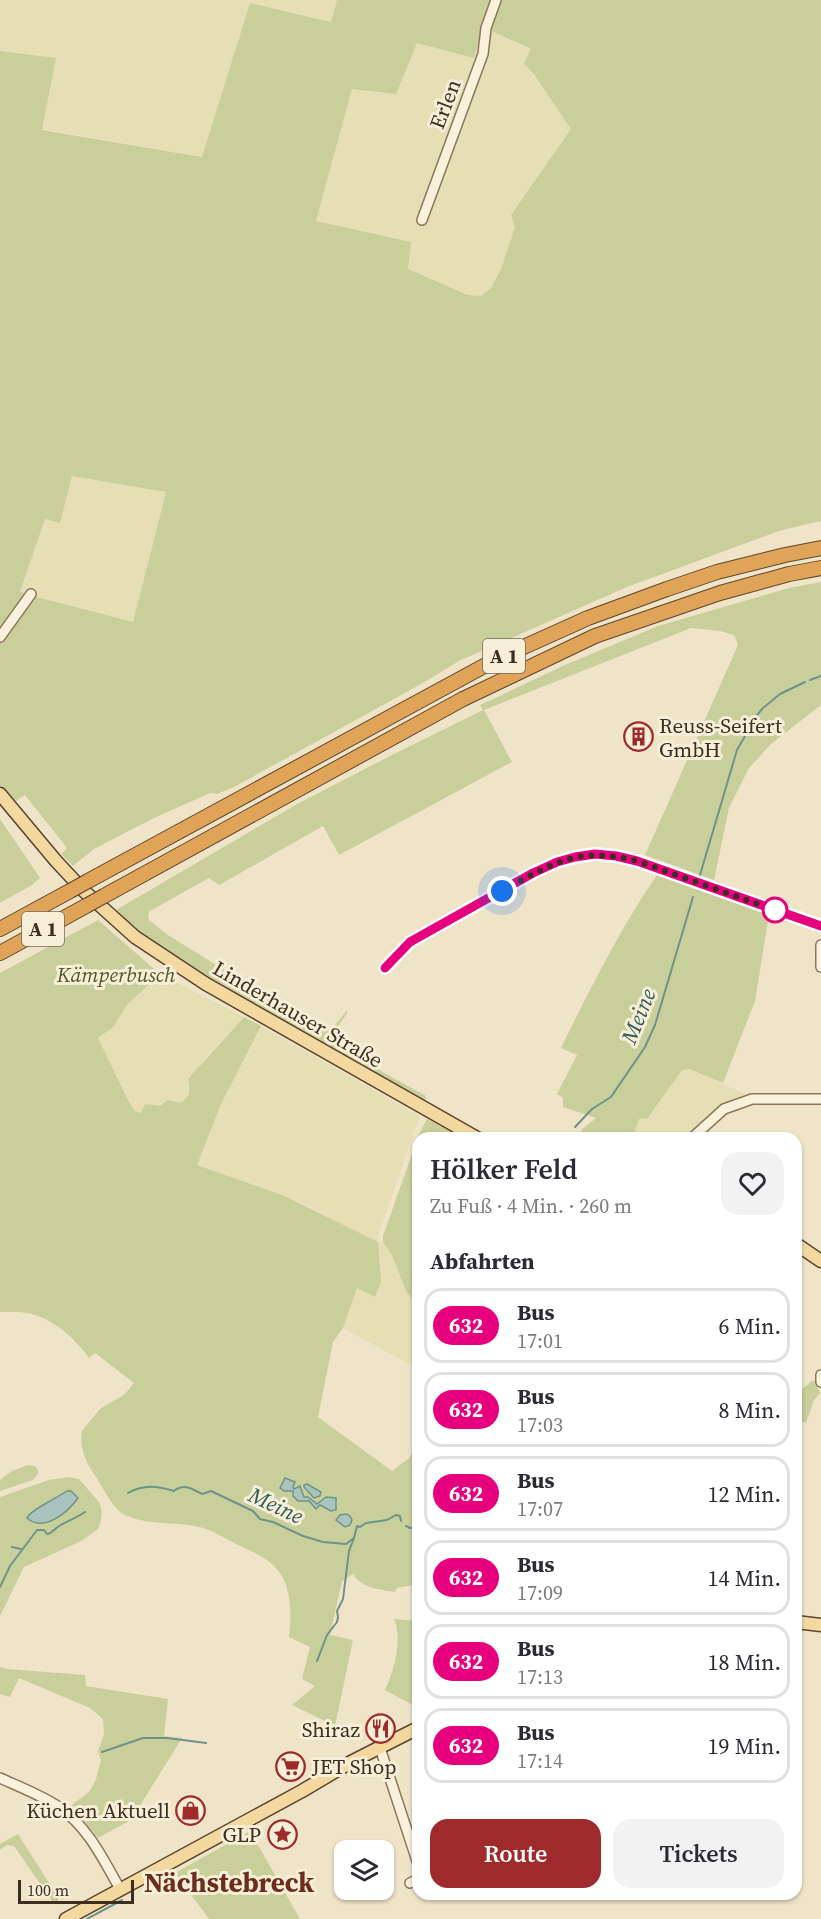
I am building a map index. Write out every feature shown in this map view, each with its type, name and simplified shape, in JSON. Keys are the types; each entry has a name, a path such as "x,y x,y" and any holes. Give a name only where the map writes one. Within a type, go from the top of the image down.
{"highway":[{"name":"A 1","path":"0,929 497,658 588,618 717,572 821,548"},
{"name":"A 1","path":"0,953 446,708 529,666 595,636 674,608 789,574 821,568"}],"main road":[{"name":"Linderhauser Straße","path":"0,794 84,891 135,937 206,984 466,1132"},
{"path":"802,1248 821,1261"},
{"path":"802,1623 821,1625"},
{"path":"66,1919 351,1762 412,1731"}],"street":[{"name":"Erlen","path":"422,220 483,54 486,28 496,0"},
{"path":"0,637 31,594"},
{"path":"385,968 410,942 533,873 557,862 595,854 637,861 821,926"},
{"path":"821,945 821,968"},
{"path":"699,1132 724,1109 752,1099 821,1099"},
{"path":"821,1375 821,1382"},
{"path":"380,1748 412,1846"},
{"path":"0,1778 45,1798 71,1816 91,1839 120,1889"}],"shaded area":[{"path":"0,0 337,0 331,22 250,3 203,157 42,129 55,58 0,51"},
{"path":"483,27 531,50 524,63 572,129 511,215 515,227 501,269 491,288 481,296 468,295 408,269 411,242 316,222 352,89 417,42"},
{"path":"72,476 166,492 133,623 20,593 45,518 60,522"},
{"path":"160,974 244,1017 202,1062 190,1088 189,1096 185,1100 160,1106 145,1104 141,1113 135,1111 129,1102 98,1038 113,1027 128,1004"},
{"path":"261,1026 420,1116 414,1132 412,1132 412,1139 378,1241 383,1242 392,1254 406,1291 412,1299 412,1366 343,1328 357,1288 375,1297 381,1283 325,1214 286,1196 197,1165 221,1104"},
{"path":"689,1069 750,1096 703,1123 692,1132 635,1132 641,1117 647,1119 681,1070"}],"green space":[{"path":"337,0 821,0 821,521 782,530 627,587 459,661 234,787 217,794 210,793 154,818 94,849 73,866 61,854 67,848 25,795 14,802 0,785 0,644 36,597 133,622 166,492 72,476 60,523 45,519 20,592 31,594 0,633 0,51 56,58 42,130 202,157 250,3 331,22","holes":["483,27 531,49 524,63 571,129 511,215 515,227 501,269 491,288 481,296 468,295 408,269 411,242 316,221 352,89 396,94 417,43 474,58"]},
{"path":"821,582 821,705 771,744 749,768 729,808 714,880 645,855 738,645 734,635 691,628 484,710 512,762 339,855 323,826 219,885 209,878 150,911 149,920 168,935 319,1029 328,1030 346,1011 348,1012 324,1046 163,950 138,932 116,910 297,804 483,710 480,705 565,665 658,626 789,588"},
{"path":"0,819 40,878 0,903"},
{"path":"657,875 769,915 755,1001 723,1083 689,1069 682,1070 647,1119 640,1118 634,1132 582,1132 581,1130 596,1118 563,1107 563,1098 557,1094 577,1055 561,1048 594,982"},
{"name":"Kämperbusch","path":"98,920 160,974 128,1004 113,1027 98,1038 129,1102 135,1111 141,1113 145,1104 160,1106 168,1100 180,1103 186,1098 189,1093 188,1079 244,1017 261,1026 221,1104 197,1165 285,1196 378,1242 381,1283 375,1297 357,1288 343,1328 333,1342 318,1417 392,1471 412,1453 412,1585 397,1588 395,1592 366,1585 353,1574 342,1581 330,1635 353,1640 335,1726 292,1705 315,1686 302,1679 310,1647 289,1637 289,1598 284,1579 279,1571 259,1555 207,1529 145,1521 127,1516 113,1504 89,1466 82,1449 82,1431 100,1409 125,1394 134,1383 95,1353 89,1358 79,1345 53,1323 29,1313 0,1312 0,973"},
{"path":"332,1044 426,1096 424,1104 329,1048"},
{"path":"427,1119 452,1132 420,1132"},
{"path":"412,1154 412,1299 406,1291 392,1255 383,1242 383,1236"},
{"path":"815,1381 820,1393 814,1400 806,1423 802,1422 802,1389"},
{"path":"28,1465 35,1466 38,1470 33,1480 0,1491 0,1480 12,1471"},
{"path":"69,1477 79,1479 99,1502 102,1511 98,1529 81,1541 24,1567 0,1616 0,1497 49,1480"},
{"path":"394,1619 412,1620 412,1705 385,1690 394,1665 397,1627"},
{"path":"0,1667 85,1675 86,1686 168,1699 164,1736 182,1738 131,1820 98,1838 69,1807 89,1792 96,1779 101,1760 98,1751 104,1734 103,1719 90,1708 19,1678 10,1697 0,1694"},
{"path":"250,1831 300,1919 209,1919 175,1873"},
{"path":"18,1834 58,1897 58,1903 52,1901 14,1846 7,1845 0,1850 0,1844"}],"water":[{"path":"285,1478 295,1482 294,1489 300,1486 304,1497 308,1497 317,1504 326,1497 336,1498 336,1510 331,1511 320,1505 316,1509 309,1501 298,1501 293,1496 293,1491 284,1491 280,1488"},
{"path":"307,1484 321,1492 320,1496 314,1498 304,1487"},
{"path":"67,1491 71,1491 78,1498 55,1519 41,1523 27,1518 38,1508"},
{"path":"346,1514 352,1520 350,1525 345,1527 336,1520 340,1515"}],"waterway":[{"name":"Meine","path":"810,680 821,676"},
{"name":"Meine","path":"700,875 737,750 763,708 780,694 805,682"},
{"name":"Meine","path":"575,1127 592,1109 611,1097 645,1047 655,1025 693,897"},
{"name":"Meine","path":"128,1493 140,1488 151,1487 174,1491 185,1487 202,1494 211,1491 253,1511 260,1519 323,1542 346,1544 354,1538 357,1526 387,1520 396,1515 400,1516 401,1521"},
{"name":"Meine","path":"0,1587 10,1566 37,1530 44,1530 47,1534 85,1512"},
{"name":"Meine","path":"406,1526 412,1528"},
{"path":"317,1661 327,1635 337,1622 337,1611 343,1599 349,1551 354,1538"},
{"path":"12,1547 21,1549"},
{"path":"102,1752 143,1738 167,1738 206,1743"},
{"path":"87,1919 122,1900"}],"bus line":[{"name":"632","path":"385,968 410,942 533,873 557,862 595,854 637,861 821,926"}],"place":[{"name":"Reuss-Seifert GmbH","path":"638,737"},
{"name":"Shiraz","path":"381,1729"},
{"name":"JET Shop","path":"291,1766"},
{"name":"Küchen Aktuell","path":"191,1810"},
{"name":"GLP","path":"282,1834"}],"district":[{"name":"Nächstebreck","path":"229,1882"}],"route":[{"path":"502,891 557,862 595,854 637,861 780,912 775,910"}]}
